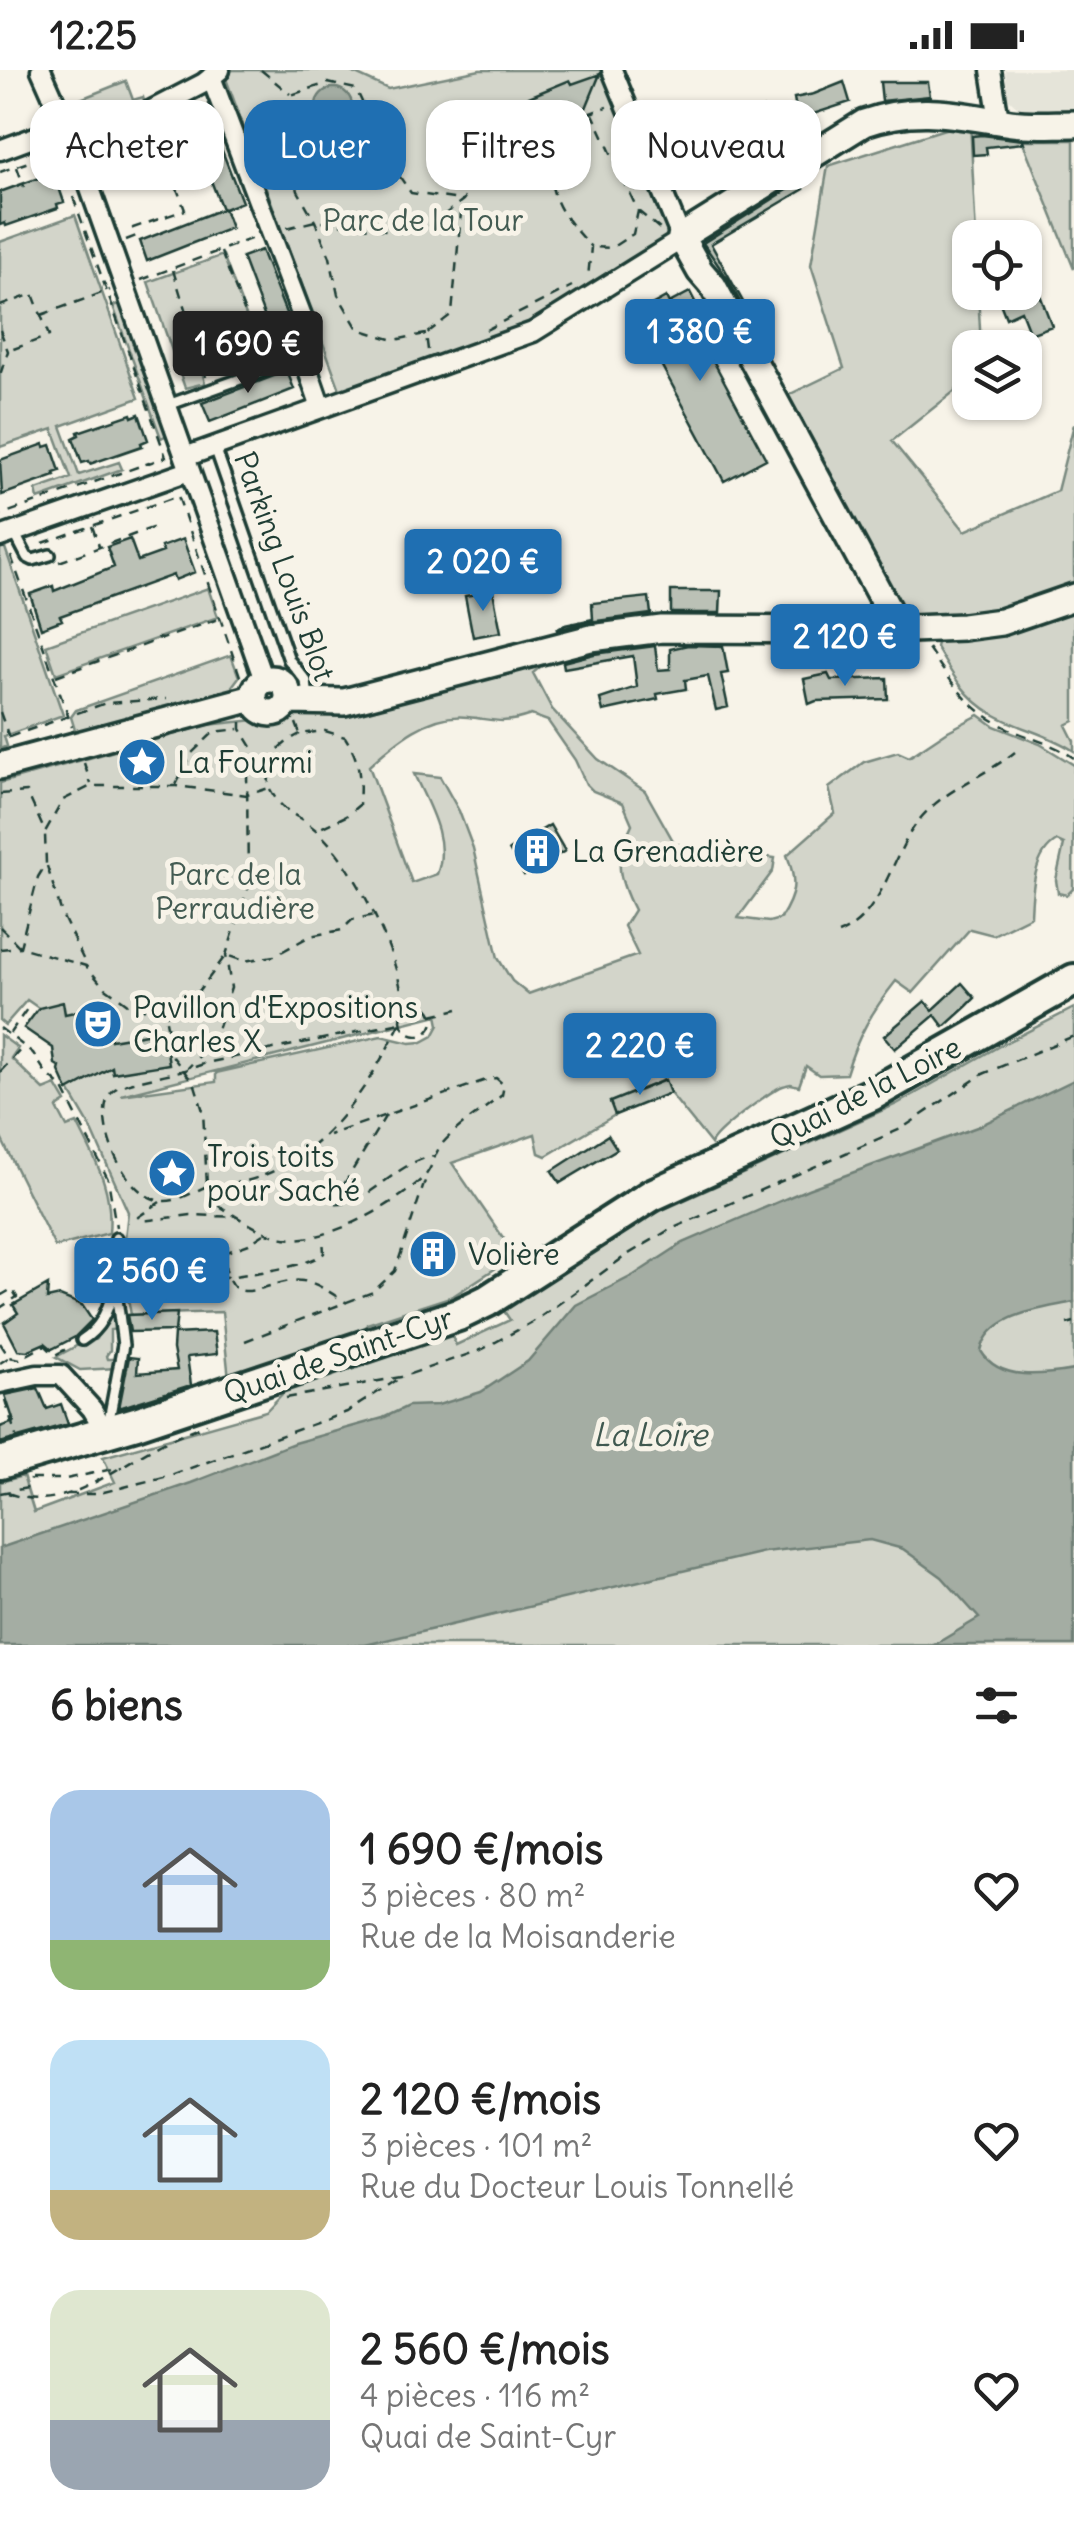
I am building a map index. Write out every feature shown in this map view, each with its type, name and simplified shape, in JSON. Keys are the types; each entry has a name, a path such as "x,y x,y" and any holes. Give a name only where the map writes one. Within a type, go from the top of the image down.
{"main road":[{"name":"Quai de la Loire","path":"652,1195 890,1086 1074,980"},
{"name":"Quai de Saint-Cyr","path":"18,1466 106,1432 458,1316 652,1195"}],"street":[{"path":"41,70 54,100"},
{"path":"612,70 624,100"},
{"path":"990,70 999,120"},
{"path":"167,100 216,74 305,324 303,356 321,408"},
{"path":"6,535 187,464 215,447 533,332 864,123 912,110 1028,124 1074,124"},
{"path":"4,148 30,139"},
{"path":"88,190 115,288 168,405 187,464 249,694 267,714 298,702 344,702 590,638 662,629 896,630 1001,622 1074,597"},
{"path":"661,190 681,237 713,286 896,630"},
{"path":"0,766 249,694"},
{"path":"0,1382 61,1374 92,1409 106,1432"}],"lane":[{"path":"168,405 303,356"},
{"name":"Parking Louis Blot","path":"215,447 289,660 306,681 298,702"},
{"path":"6,535 26,558 52,559"},
{"path":"106,1432 122,1345 115,1284 116,1238"},
{"path":"82,1340 95,1332 115,1284"}],"path":[{"path":"261,70 291,95"},
{"path":"291,95 328,83 356,88 391,164 412,193 462,200"},
{"path":"291,95 281,120 288,157 298,192 330,257 338,295 358,330 394,340 426,334 452,314 462,200"},
{"path":"552,190 570,225 591,247 610,248 633,234 638,211 592,112 611,105"},
{"path":"4,148 24,187"},
{"path":"0,172 57,152 115,288 166,457 0,515"},
{"path":"126,240 136,236 134,228 186,210 178,190"},
{"path":"41,315 271,232 315,221 400,232 433,224 470,190"},
{"path":"589,278 591,247"},
{"path":"221,250 267,370"},
{"path":"172,268 211,390"},
{"path":"472,336 572,287"},
{"path":"0,306 33,294 48,336 8,351"},
{"path":"0,330 8,351 0,375"},
{"path":"426,334 428,355"},
{"path":"35,546 178,496 249,694 270,726 294,718 300,734"},
{"path":"92,526 99,547"},
{"path":"52,559 160,526"},
{"path":"6,535 78,744"},
{"path":"54,677 222,618"},
{"path":"924,637 962,698 997,723 1055,745 1074,758"},
{"path":"0,712 9,737 122,700 172,699"},
{"path":"165,1016 200,991 226,955 248,888 247,795 252,746 240,729 214,732 192,753 176,786"},
{"path":"316,830 359,806 362,776 358,757 345,737 324,731 300,734 273,754 268,769 269,788 279,807 316,830 354,876 393,962 404,1000 401,1022 374,1076 328,1135"},
{"path":"838,934 852,926 873,903 900,848 929,808 1015,752"},
{"path":"45,832 63,800 92,786 176,786 247,795 269,788"},
{"path":"0,794 27,792 45,832 46,864 63,917 86,966 102,986 129,1005 165,1016"},
{"path":"20,947 38,876 46,864"},
{"path":"226,955 244,961 274,956 310,936 342,930 352,920 374,915"},
{"path":"0,927 20,947"},
{"path":"0,949 20,947 86,966"},
{"path":"184,1072 204,1051 218,1027 230,988 226,955"},
{"path":"404,1012 421,1005 432,1015"},
{"path":"9,1034 28,1009"},
{"path":"432,1015 458,1009"},
{"path":"401,1022 406,1032 420,1036 431,1026 432,1015"},
{"path":"165,1016 173,1057 196,1085 203,1111 207,1186"},
{"path":"161,1201 130,1186 112,1146 104,1110 107,1098 116,1088 206,1063 401,1022"},
{"path":"0,1028 24,1045 46,1074 62,1087 108,1179 116,1238"},
{"path":"274,1399 402,1377 463,1357 511,1335 669,1230 901,1128 983,1074 1074,1036"},
{"path":"0,1072 24,1045"},
{"path":"236,1216 191,1215 142,1221 138,1216 161,1201 182,1198 207,1186 230,1185 283,1167 328,1135 486,1080 496,1078 504,1085 502,1095 440,1145 395,1271 373,1292 348,1304 245,1341"},
{"path":"387,1114 332,1204 344,1206 390,1174 422,1157 435,1156"},
{"path":"215,1186 218,1205 266,1232 298,1240 355,1222 400,1196 427,1174"},
{"path":"266,1232 250,1244 224,1253 227,1274 235,1288 247,1293 303,1281 348,1304"},
{"path":"115,1284 260,1273 316,1260 325,1248 323,1235"},
{"path":"0,1296 12,1289 17,1297 0,1308"},
{"path":"1067,1324 1074,1322"},
{"path":"0,1363 45,1345 55,1354 82,1340"},
{"path":"0,1344 9,1357"},
{"path":"65,1494 96,1494 168,1476 347,1412 402,1377"},
{"path":"6,1403 18,1466 66,1479 125,1466"},
{"path":"0,1493 32,1502 65,1494 106,1478 162,1442 212,1422"},
{"path":"8,1494 28,1488"}],"shaded area":[{"path":"1005,70 1074,70 1074,119 1022,119 1020,109 1008,98"}],"green space":[{"name":"Parc de la Tour","path":"232,70 347,70 388,89 480,70 605,70 618,100 611,100 611,190 655,190 674,234 526,326 342,395 267,190 406,190 406,100 244,100 244,128 225,76"},
{"path":"126,81 133,100 78,100"},
{"path":"970,121 975,220 952,220 952,310 979,310 980,330 952,330 952,393 892,441 965,531 1057,491 1074,424 1074,591 1001,616 898,620 776,401 844,368 811,265 828,166"},
{"path":"1022,140 1074,140 1074,269"},
{"path":"75,215 139,398 61,426 79,475 119,462 122,469 38,499 36,490 71,478 53,429 0,447 0,242"},
{"path":"223,255 259,350 202,371 205,383 185,388 148,282"},
{"path":"122,302 167,435 161,438 113,306"},
{"path":"4,545 63,715 4,736 7,746 0,749 0,547"},
{"path":"208,588 218,617 56,674 46,645"},
{"path":"1074,606 1074,721 1066,725 1074,751 983,708 960,685 936,647 938,640"},
{"path":"231,655 239,677 233,685 235,692 76,733 71,717 76,710"},
{"name":"Parc de la Perraudière","path":"546,662 533,673 552,709 598,759 645,791 675,844 775,858 773,871 738,918 769,922 780,919 792,895 787,855 835,813 829,788 864,762 898,752 909,757 979,715 1074,765 1073,889 1067,895 1058,893 1056,880 1064,844 1057,841 1038,864 1031,916 993,935 970,929 913,993 896,981 866,1025 846,1074 819,1075 806,1066 799,1086 791,1084 776,1089 732,1122 711,1144 664,1080 611,1102 615,1115 546,1156 539,1153 535,1134 452,1163 517,1258 453,1296 367,1324 366,1334 229,1379 222,1312 131,1315 122,1264 128,1212 90,1126 70,1092 40,1009 27,1000 5,1025 0,1021 0,783 207,725 349,710","holes":["531,715 548,721 593,791 623,803 632,824 620,867 634,910 624,926 638,955 528,994 512,981 498,958 473,848 440,777 414,774 436,823 441,848 437,874 412,883 369,766 402,739 440,719 506,721","437,1015 439,1025 433,1036 422,1042 381,1036 216,1073 216,1082 121,1095"]},
{"name":"La Loire","path":"1074,1008 1074,1292 1038,1307 1074,1302 1074,1645 0,1645 0,1482 23,1476 34,1512 115,1482 103,1457 266,1411 286,1390 451,1334 456,1345 510,1320 504,1311 560,1270 649,1216 897,1104"},
{"path":"0,1035 18,1048 11,1058 44,1090 56,1085 66,1102 57,1108 67,1127 77,1123 102,1176 109,1233 55,1247 0,1136"},
{"path":"110,1312 115,1312 118,1329 110,1330 110,1350 106,1356 119,1359 117,1368 80,1370 56,1357 96,1339"}],"water":[{"path":"334,88 351,99 317,100 321,93"},
{"name":"La Loire","path":"1074,1080 1074,1302 1006,1321 986,1338 981,1351 989,1361 1010,1372 1074,1370 1074,1645 934,1645 979,1618 942,1577 903,1549 870,1540 764,1552 365,1645 0,1645 0,1548 191,1483 294,1443 383,1418 408,1406 438,1405 481,1392 528,1361 576,1305 634,1275 683,1243 808,1189 977,1127"}],"building":[{"path":"600,74 589,100 529,97 570,80 572,84"},
{"path":"844,82 850,102 821,111 821,100 794,100"},
{"path":"880,82 928,82 930,96 882,101"},
{"path":"972,136 1024,143 986,147 987,154 973,155"},
{"path":"224,156 242,202 224,209 231,228 147,261 140,241 222,209 215,190 224,190"},
{"path":"30,181 30,190 60,190 64,202 57,204 58,208 6,226 0,225 0,192"},
{"path":"787,190 802,190 711,244 757,327 754,328 703,243"},
{"path":"261,250 293,331 293,335 274,342 242,257"},
{"path":"690,292 711,333 701,338 766,459 724,481 637,320 647,315 644,309 666,297 669,303"},
{"path":"1042,300 1052,326 1028,330 1021,311 1006,318 1003,310 1042,310"},
{"path":"287,371 294,389 210,422 202,403"},
{"path":"139,414 148,440 142,446 90,464 82,463 73,438 78,432"},
{"path":"51,445 60,471 2,495 0,460"},
{"path":"130,539 138,561 183,539 195,572 175,580 173,575 60,616 62,620 41,628 30,594 53,586 54,591 114,567 107,547"},
{"path":"493,591 501,632 473,637 465,596"},
{"path":"671,591 721,591 720,613 671,613"},
{"path":"649,597 651,614 556,630 593,619 592,603"},
{"path":"655,646 658,670 670,669 670,649 723,646 728,673 721,674 728,707 716,710 708,676 685,680 686,689 657,694 658,699 603,711 600,699 637,687 633,656 564,668 563,662"},
{"path":"828,674 831,680 887,678 888,699 809,704 804,679"},
{"name":"La Grenadière","path":"550,825 565,851 553,858 549,870 538,867 524,875 509,850"},
{"path":"962,983 975,998 944,1027 935,1015 895,1049 884,1036 925,1001 933,1010"},
{"path":"63,1002 65,1014 103,1006 111,1040 164,1031 169,1064 113,1073 112,1067 68,1091 60,1067 55,1064 53,1048 24,1028 39,1008"},
{"path":"665,1080 670,1093 615,1115 610,1102"},
{"path":"608,1135 617,1149 560,1183 552,1171"},
{"path":"107,1265 106,1286 81,1294 76,1275"},
{"path":"48,1285 47,1299 60,1296 82,1305 92,1320 75,1337 52,1349 45,1343 27,1351 18,1350 4,1323 18,1313 13,1305"},
{"path":"177,1313 175,1331 130,1332 127,1315"},
{"path":"214,1332 217,1354 187,1357 191,1385 119,1408 129,1357 138,1358 137,1373 177,1370 174,1334"},
{"path":"38,1388 47,1409 61,1404 68,1424 0,1443 0,1427 14,1422 5,1395"}],"place":[{"name":"La Fourmi","path":"142,762"},
{"name":"La Grenadière","path":"537,851"},
{"name":"Pavillon d'Expositions Charles X","path":"98,1024"},
{"name":"Trois toits pour Saché","path":"172,1173"},
{"name":"Volière","path":"433,1254"}]}
